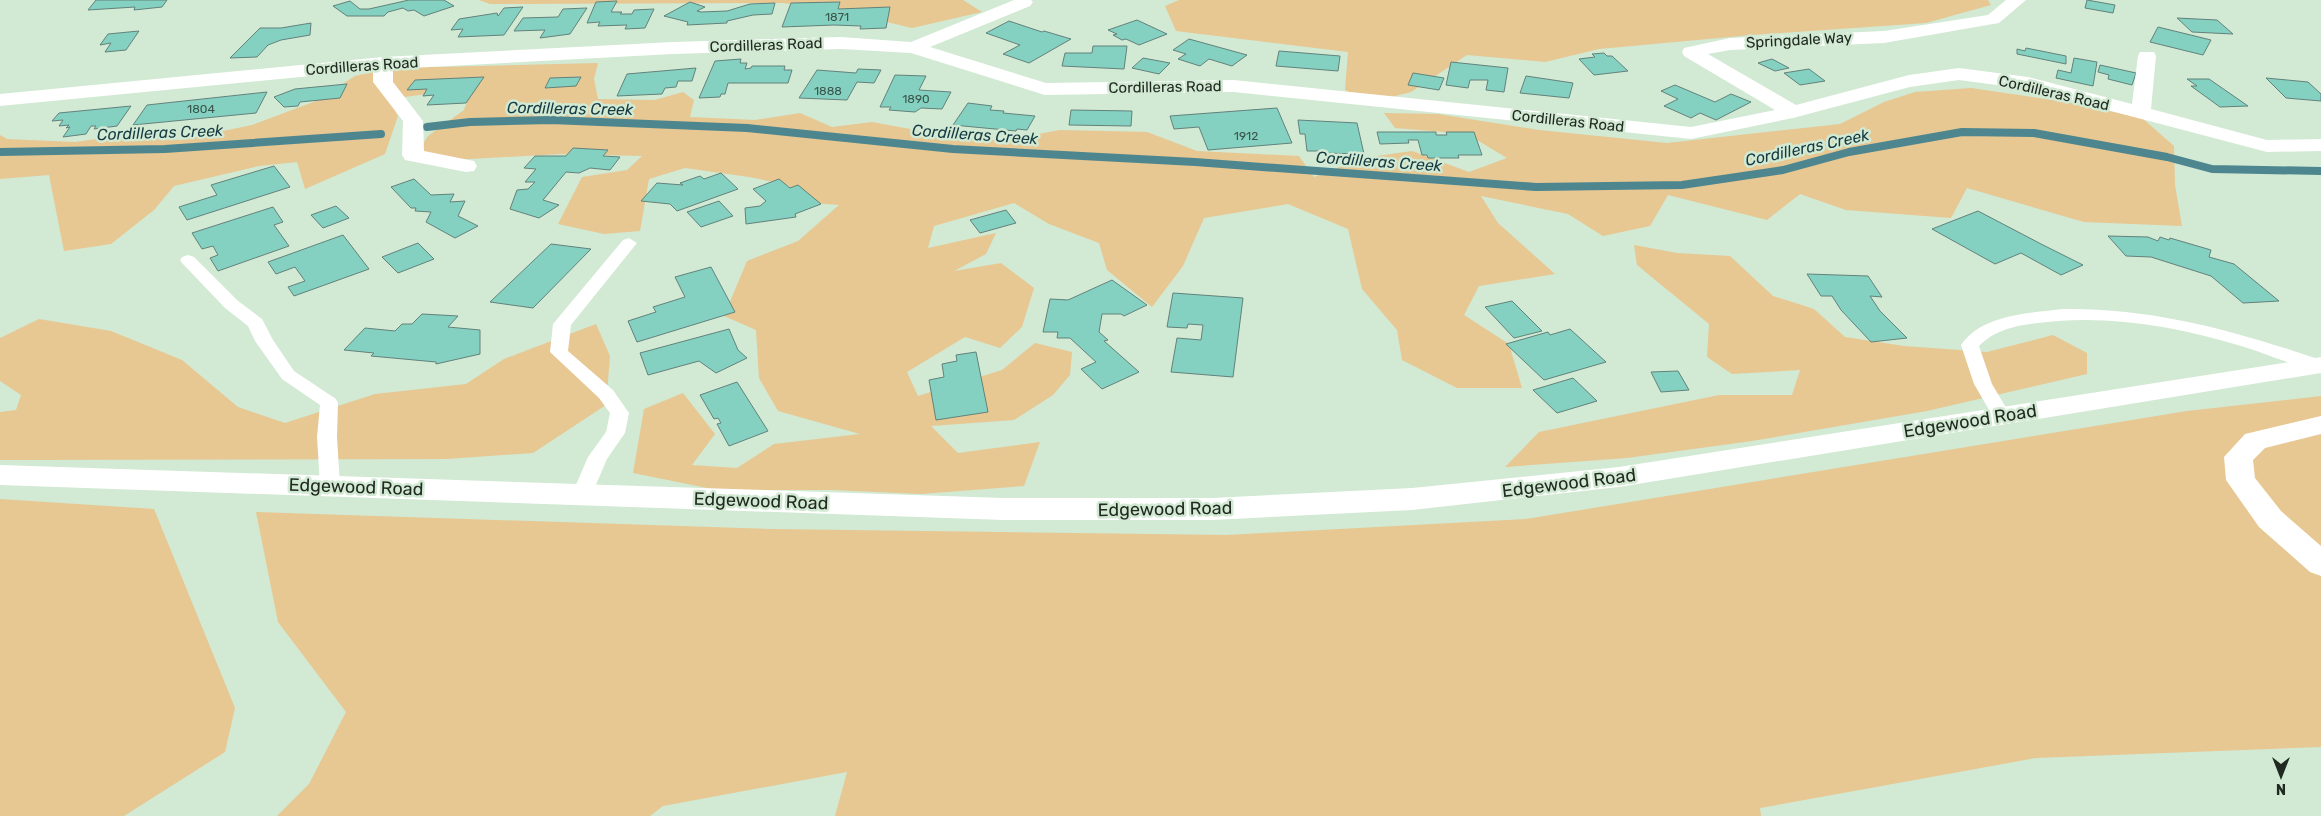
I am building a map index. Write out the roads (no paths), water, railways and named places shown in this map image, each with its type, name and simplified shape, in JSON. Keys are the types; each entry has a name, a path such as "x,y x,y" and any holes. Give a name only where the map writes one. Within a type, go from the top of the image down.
{"street":[{"name":"Springdale Way","path":"1793,112 1691,52 1730,44 1884,37 1993,19 2017,0"},
{"path":"913,48 1024,2"},
{"name":"Cordilleras Road","path":"0,100 383,63 693,47 841,43 913,48 1045,89 1234,86 1691,133 1793,112 1909,81 1959,74 2028,84 2267,146 2321,145"},
{"path":"2141,113 2147,56"},
{"path":"383,63 383,82 413,121 413,155 466,166"},
{"name":"Edgewood Road","path":"0,475 1004,509 1212,509 1316,505 1506,490 1619,477 2320,365"},
{"path":"2321,425 2255,441 2238,457 2241,480 2270,519 2321,564"}],"lane":[{"path":"582,494 598,457 615,434 620,413 606,394 559,352 562,324 629,243"},
{"path":"188,260 231,304 256,323 264,341 288,375 329,403 327,437 330,486"},
{"path":"2002,416 1983,384 1970,345 1979,335 1990,328 2034,318 2091,314 2193,326 2241,339 2320,365"}],"waterway":[{"name":"Cordilleras Creek","path":"427,127 470,122 551,120 747,128 953,149 1195,162 1536,187 1682,185 1783,170 1849,152 1962,132 2034,133 2167,157 2212,169 2321,171"},
{"name":"Cordilleras Creek","path":"0,152 165,149 381,134"}]}
